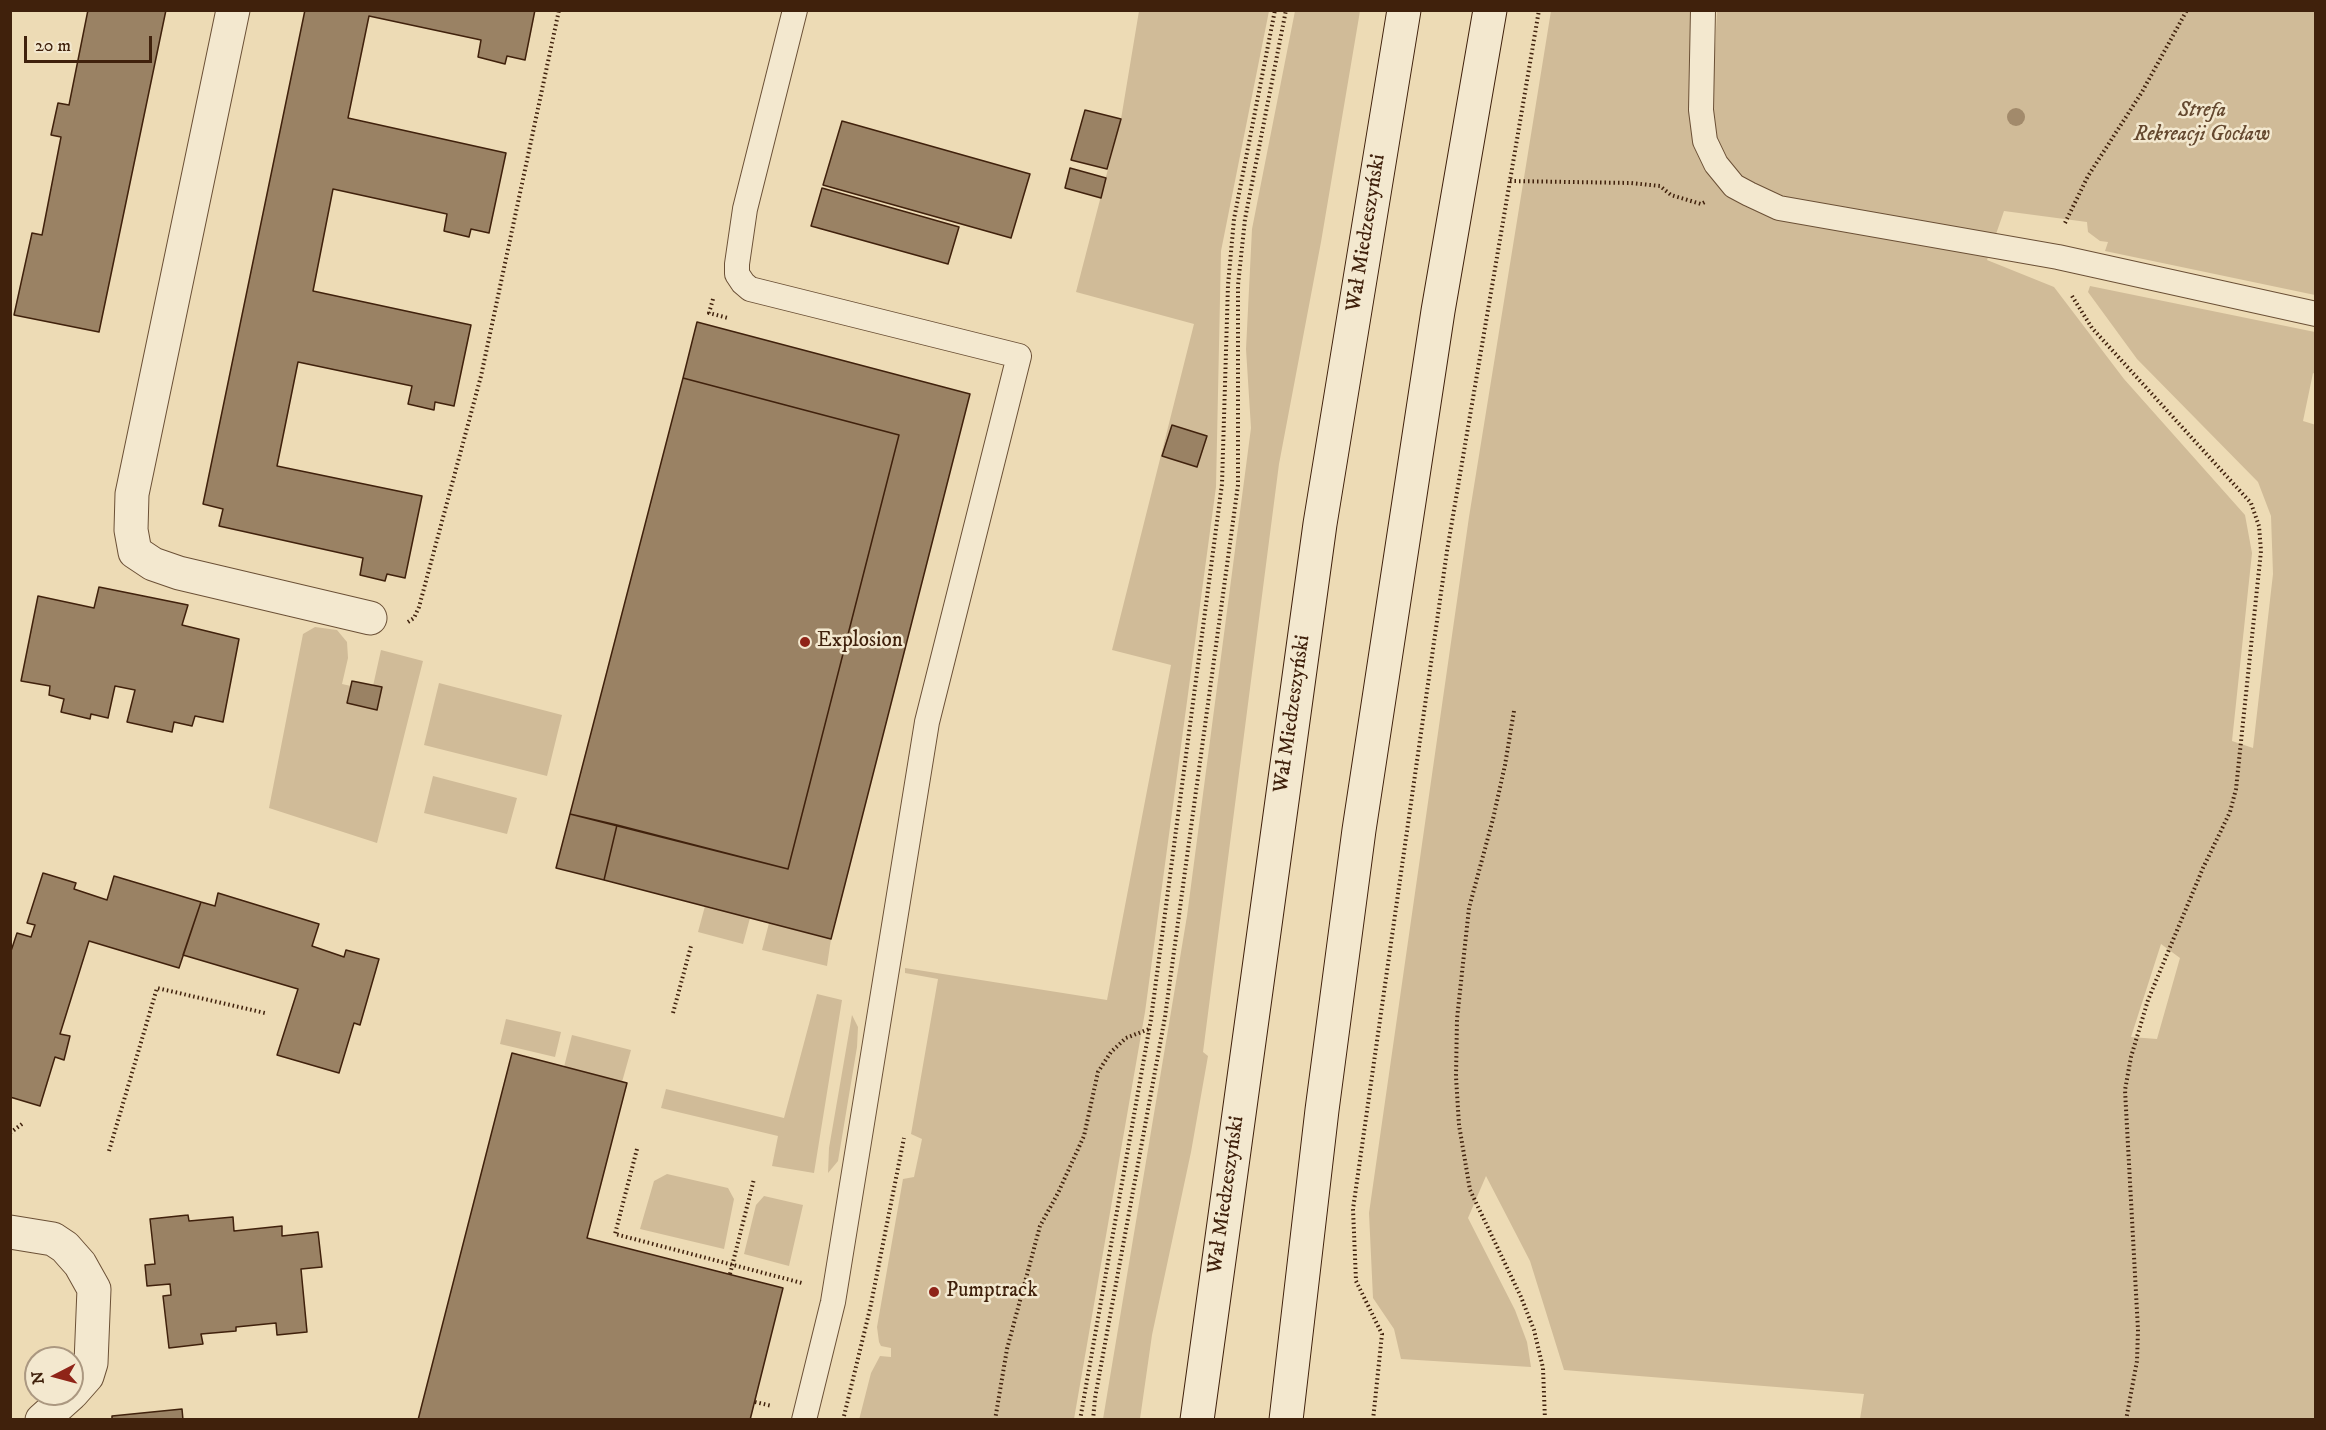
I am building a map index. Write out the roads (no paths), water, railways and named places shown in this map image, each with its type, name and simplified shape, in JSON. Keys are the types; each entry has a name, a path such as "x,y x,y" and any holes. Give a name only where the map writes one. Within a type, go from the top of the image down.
{"main road":[{"path":"233,10 132,494 131,530 135,552 153,564 179,573 370,618"},
{"name":"Wał Miedzeszyński","path":"1197,1419 1320,524 1404,10"},
{"path":"1286,1419 1322,1110 1362,807 1438,311 1490,10"},
{"path":"10,1232 53,1239 65,1247 80,1264 94,1289 91,1363 84,1380"},
{"path":"42,1419 58,1406"}],"lane":[{"path":"795,10 746,209 737,274 750,289 1020,356 927,722 833,1302 804,1419"},
{"path":"1703,10 1701,110 1706,141 1716,164 1734,186 1779,208 2058,257 2316,314"}],"place":[{"name":"Explosion","path":"805,642"},
{"name":"Pumptrack","path":"934,1292"}],"park label":[{"name":"Strefa Rekreacji Gocław","path":"2202,124"}]}
